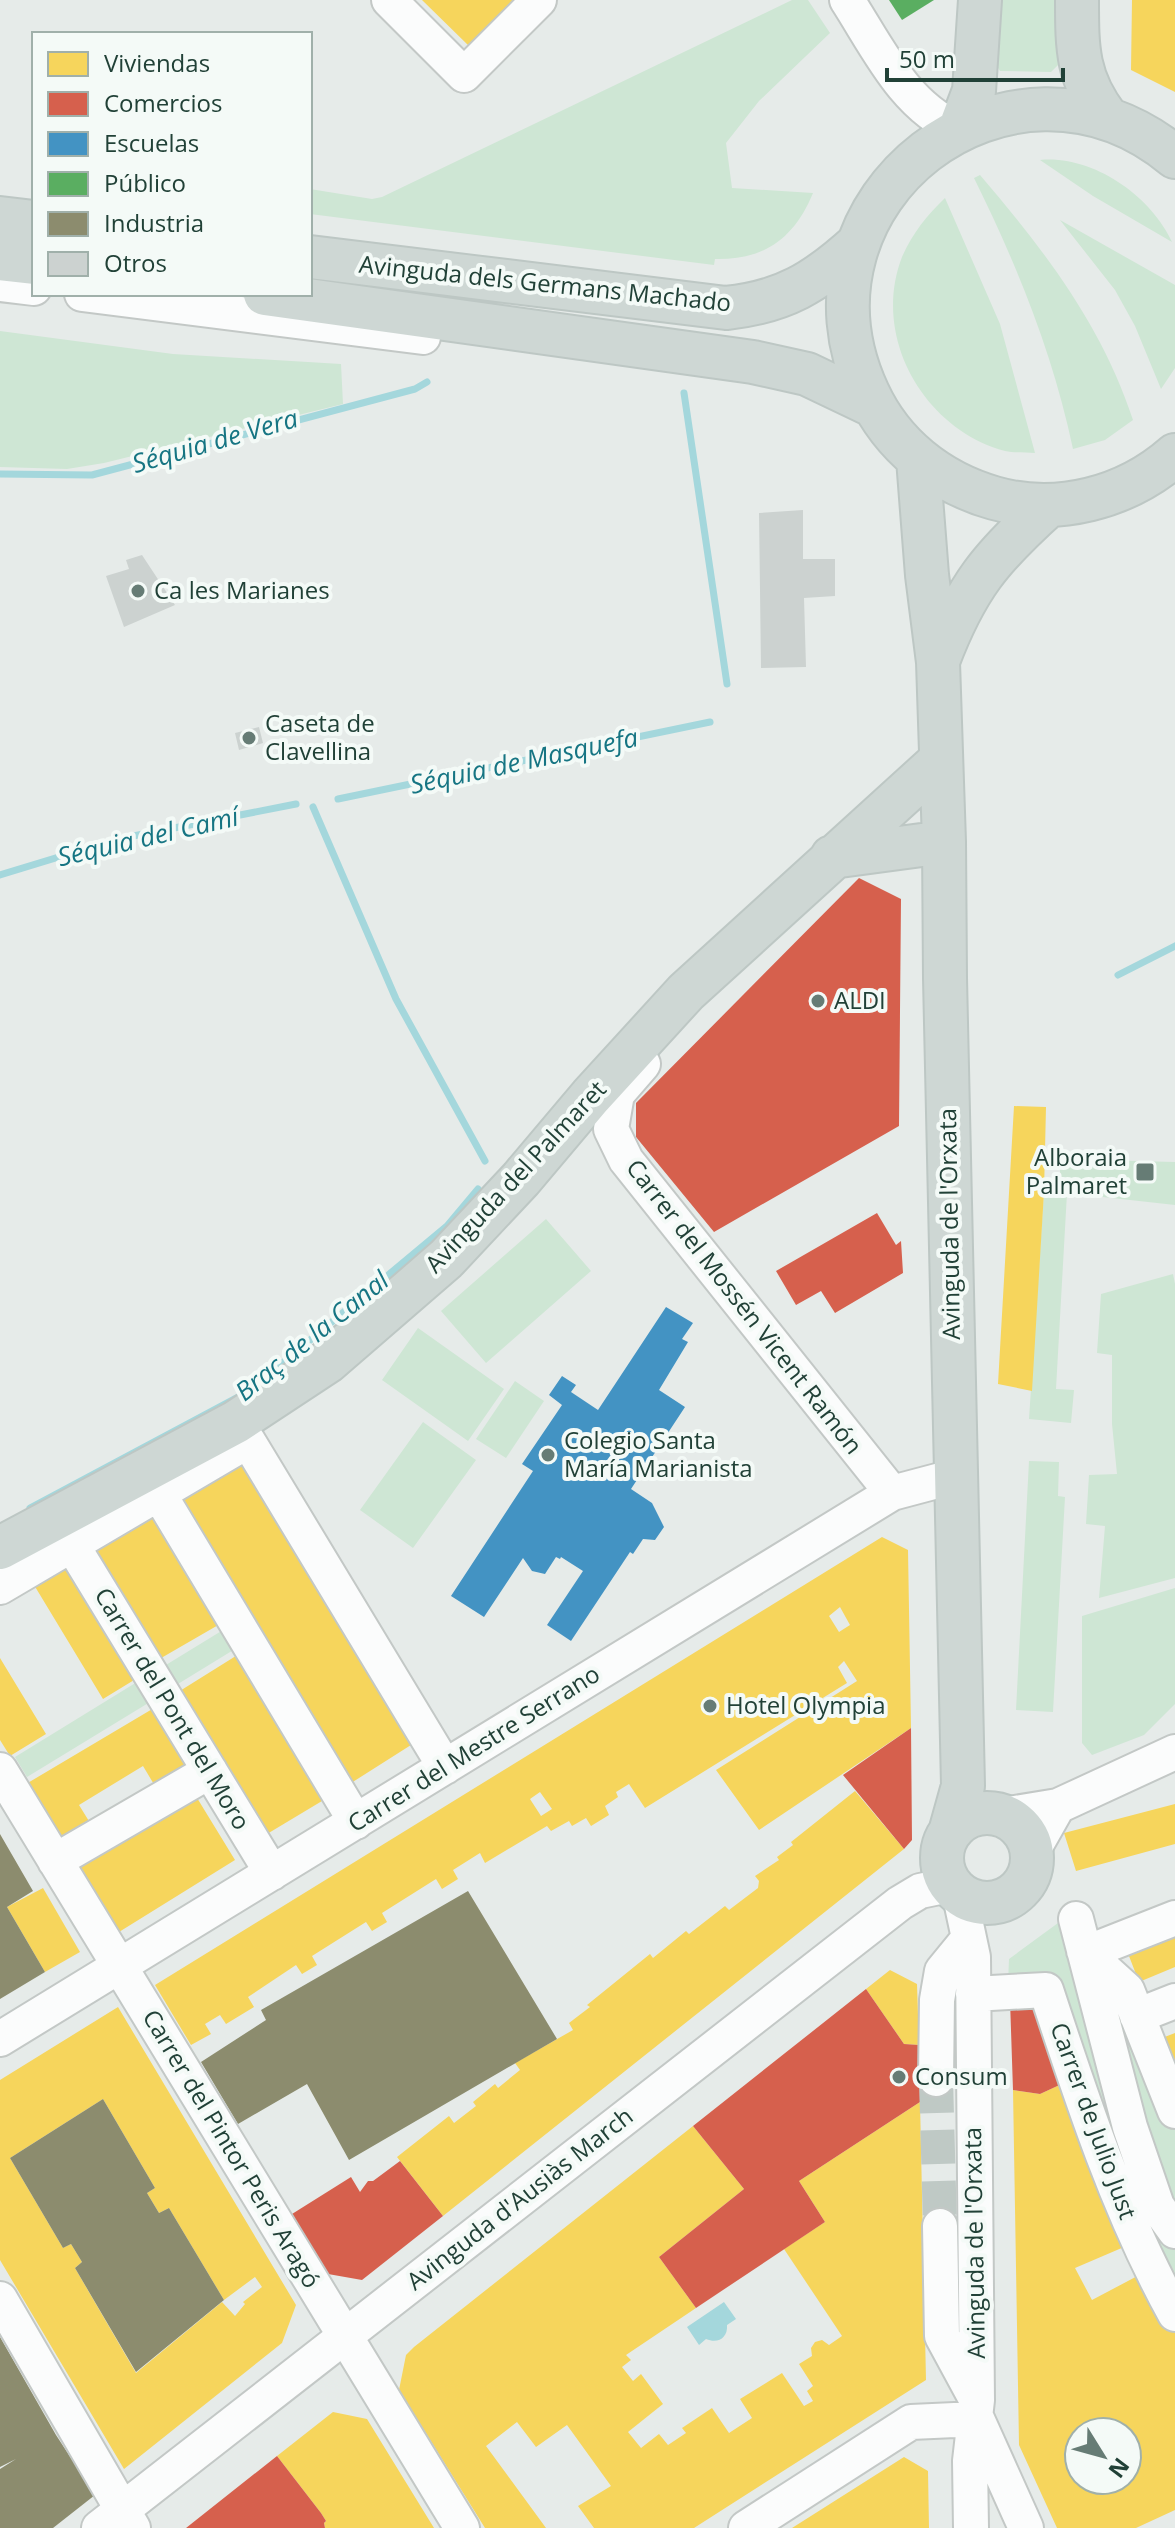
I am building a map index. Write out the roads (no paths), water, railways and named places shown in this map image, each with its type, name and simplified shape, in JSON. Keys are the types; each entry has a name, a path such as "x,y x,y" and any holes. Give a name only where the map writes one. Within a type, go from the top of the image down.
{"main road":[{"path":"959,129 974,91 980,0"},
{"path":"1077,0 1081,74 1108,119"},
{"path":"1175,157 1153,140 1108,119 1065,110 1021,111 992,116 959,129 915,159 891,184 872,212 858,244 850,277 848,310 851,344 860,376 874,406 893,435 937,473 979,494 1026,504 1049,505 1088,500 1125,488 1159,470 1175,455"},
{"path":"0,218 32,222"},
{"name":"Avinguda dels Germans Machado","path":"312,257 726,308 765,301 801,289 858,244"},
{"path":"0,259 32,263"},
{"name":"Avinguda dels Germans Machado","path":"279,296 753,362 807,374 874,406"},
{"name":"Avinguda de l'Orxata","path":"918,459 927,575 938,662 956,1476 976,1811"},
{"name":"Avinguda de l'Orxata","path":"938,662 953,620 971,588 1010,541 1049,505"},
{"name":"Avinguda del Palmaret","path":"0,1548 236,1422 327,1362 446,1259 686,992 940,761"},
{"path":"832,857 944,842"},
{"path":"976,1811 1022,1829 1032,1852 1032,1867 1026,1882 1016,1893 968,1916 943,1872 941,1857 944,1842 976,1811"}],"street":[{"path":"389,0 464,75 539,0"},
{"path":"847,0 902,86 927,112 959,129"},
{"path":"0,284 32,288"},
{"name":"Avinguda dels Germans Machado","path":"98,296 591,358 703,355"},
{"name":"Carrer del Mossén Vicent Ramón","path":"686,992 656,1048 617,1094 611,1129 626,1160 892,1493"},
{"path":"0,1587 248,1441 445,1767"},
{"name":"Carrer del Mestre Serrano","path":"0,2039 892,1493 956,1476"},
{"path":"159,1494 356,1822"},
{"name":"Carrer del Pont del Moro","path":"72,1545 272,1873"},
{"path":"976,1811 1058,1806 1175,1752"},
{"name":"Carrer del Pintor Peris Aragó","path":"0,1770 462,2528"},
{"path":"55,1861 210,1771"},
{"path":"1032,1852 1058,1806"},
{"name":"Avinguda d'Ausiàs March","path":"118,2522 345,2336 900,1903 920,1891 968,1916"},
{"path":"936,2079 937,2000 942,1971 968,1916"},
{"name":"Avinguda de l'Orxata","path":"968,1916 973,1994 977,2409 970,2461 971,2528"},
{"path":"1175,1918 1082,1941 1127,1990 1175,2111"},
{"name":"Carrer de Julio Just","path":"1082,1941 1130,2127 1157,2206 1175,2231"},
{"name":"Carrer de Julio Just","path":"973,1994 1046,1990 1075,2080 1130,2223 1151,2271 1175,2314"},
{"path":"1137,2016 1175,2001"},
{"path":"940,2226 942,2336 977,2409 1013,2521"},
{"path":"0,2299 118,2522"},
{"path":"746,2528 911,2422 977,2409"},
{"path":"970,2461 1013,2521"}],"water":[{"path":"724,2302 736,2319 727,2325 721,2339 706,2339 699,2345 687,2327"}],"waterway":[{"name":"Séquia de Vera","path":"0,474 92,475 415,389 427,382"},
{"name":"Séquia de Masquefa","path":"684,393 727,684"},
{"name":"Séquia de Masquefa","path":"338,799 710,722"},
{"name":"Séquia del Camí","path":"0,875 118,839 296,804"},
{"name":"Braç de la Canal","path":"313,807 396,999 485,1161"},
{"path":"1118,975 1175,946"},
{"name":"Braç de la Canal","path":"261,1381 447,1226 478,1189"},
{"name":"Braç de la Canal","path":"30,1508 238,1397"}],"tunnel":[{"path":"936,2079 940,2226"}],"place":[{"name":"Ca les Marianes","path":"138,591"},
{"name":"Caseta de Clavellina","path":"249,738"},
{"name":"ALDI","path":"818,1001"},
{"name":"Alboraia Palmaret","path":"1145,1172"},
{"name":"Colegio Santa María Marianista","path":"548,1455"},
{"name":"Hotel Olympia","path":"710,1706"},
{"name":"Consum","path":"899,2077"}]}
